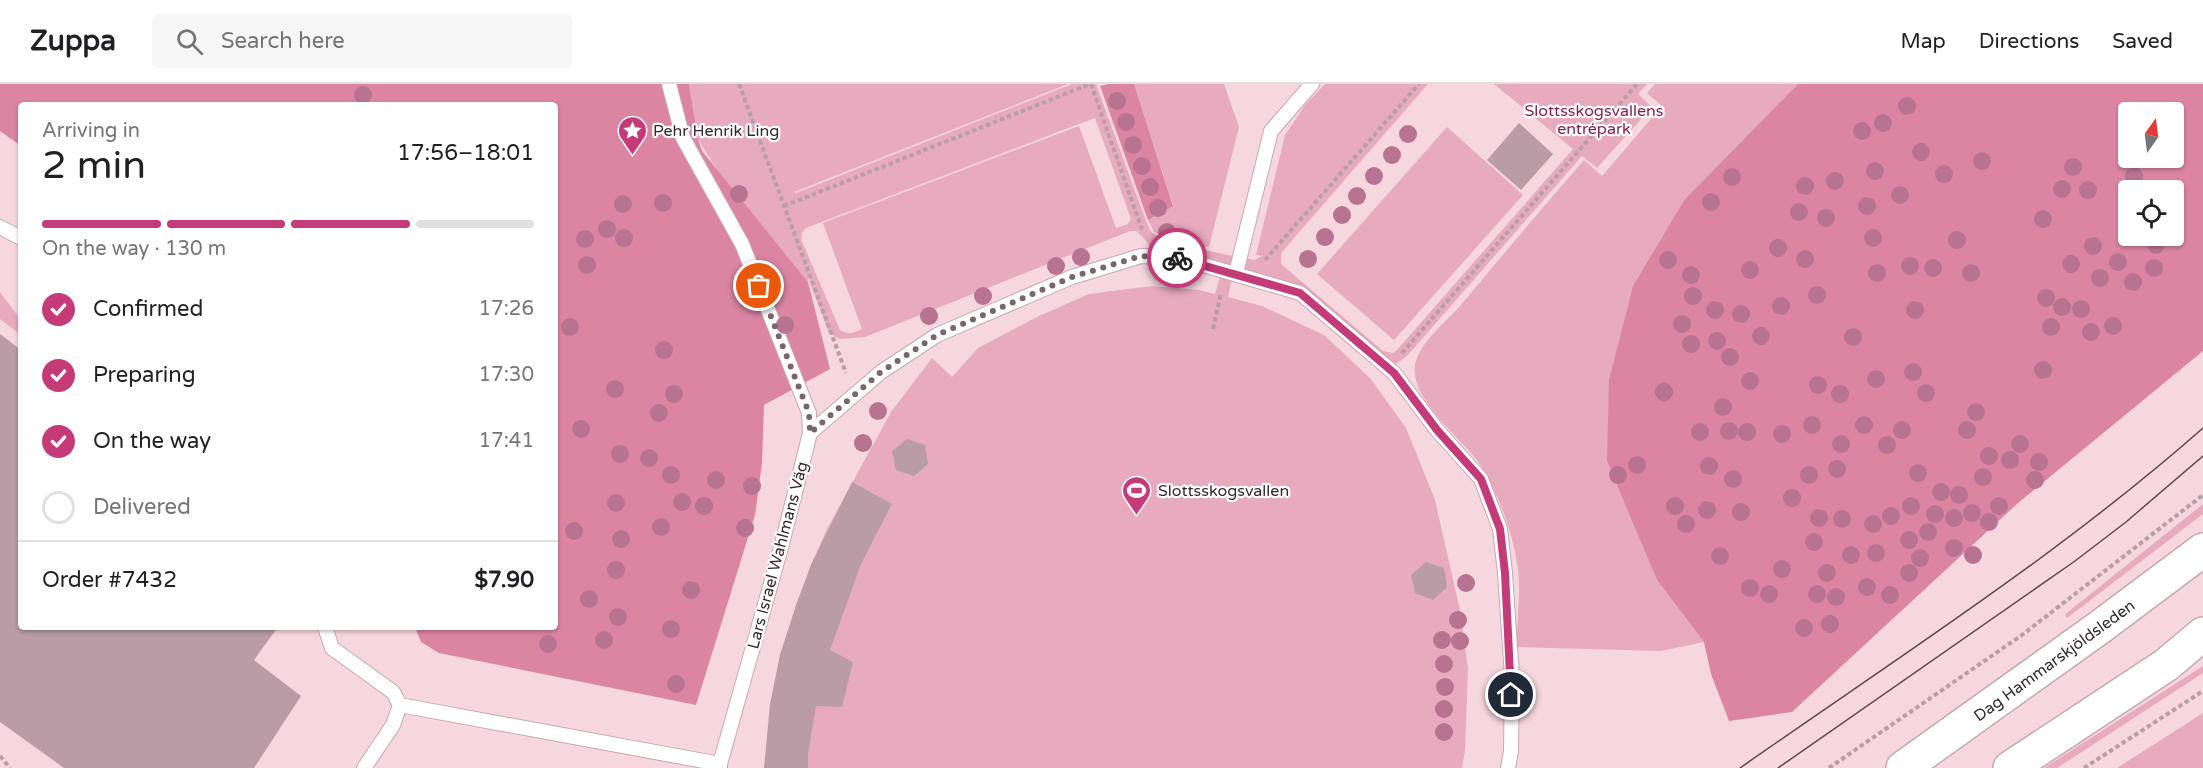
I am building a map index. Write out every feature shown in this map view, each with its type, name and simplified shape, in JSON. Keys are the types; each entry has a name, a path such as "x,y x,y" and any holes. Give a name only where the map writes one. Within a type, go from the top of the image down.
{"main road":[{"name":"Dag Hammarskjöldsleden","path":"1903,768 2203,550"},
{"path":"2166,665 2203,634"},
{"path":"2010,768 2203,643"}],"lane":[{"name":"Lars Israel Wahlmans Väg","path":"400,705 720,766 782,544 810,433 809,413 742,243 683,138 669,84"},
{"path":"1236,273 1271,131 1312,84"},
{"path":"0,227 18,236"},
{"path":"810,433 881,372 937,335 1072,277 1141,256 1176,257 1300,293 1343,327 1394,373 1437,430 1481,479 1500,529 1505,573 1512,677 1511,751 1508,768"},
{"path":"326,630 332,648 393,692 400,705 393,724 364,768"}],"path":[{"path":"739,84 841,363 851,383"},
{"path":"784,206 1090,84 1141,226 1148,235"},
{"path":"1259,267 1419,84"},
{"path":"1403,352 1637,84"},
{"path":"1829,768 2022,635 2203,495"},
{"path":"2084,768 2203,691"},
{"path":"0,756 10,768"}],"green space":[{"name":"Slottsskogsvallen","path":"689,84 1068,84 794,192 796,193 1072,84 1096,84 1152,232 1185,245 1254,260 1262,256 1256,255 1285,135 1305,105 1325,84 1428,84 1281,253 1281,264 1383,351 1393,353 1573,149 1494,84 1647,84 1638,94 1652,107 1597,168 1582,156 1406,357 1394,365 1282,281 1234,269 1228,297 1262,306 1324,335 1370,378 1406,428 1435,500 1460,610 1468,668 1465,750 1462,768 764,768 780,655 811,565 827,529 891,412 932,358 952,377 978,348 1039,316 1089,294 1152,286 1199,290 1215,294 1223,266 1152,248 1137,231 1130,231 865,337 840,339 829,333 808,278 808,282 717,170 698,139","holes":["1095,118 1131,219 1128,224 1116,228 1079,126 823,223 862,329 851,333 840,330 801,239 806,228"]},
{"path":"1134,84 1224,84 1239,127 1209,247 1165,237 1154,232 1148,220 1173,205"},
{"path":"1655,84 1798,84 1685,199 1635,526 1657,580 1704,642 1661,651 1516,647 1519,579 1513,542 1504,514 1479,463 1425,400 1418,386 1415,372 1417,358 1430,337 1460,306 1584,160 1602,176 1662,106 1647,93"},
{"path":"1447,127 1523,195 1394,340 1317,274"},
{"path":"0,292 18,316 18,333 0,319"},
{"path":"2203,504 2203,514 2067,618 2065,615 2068,612"},
{"path":"2203,666 2203,673 2057,768 2044,768"},
{"path":"2203,713 2203,768 2117,768"}],"shaded area":[{"path":"0,84 689,84 702,151 808,282 830,369 764,405 762,463 755,515 696,705 439,653 421,642 416,630 558,630 558,102 18,102 18,144 0,131"},
{"path":"1134,84 1173,206 1148,220 1100,86"},
{"path":"1798,84 2203,84 2203,351 2018,503 1792,712 1729,721 1711,674 1704,642 1657,580 1607,461 1609,380 1633,286 1685,199"}],"building":[{"path":"1519,123 1553,154 1521,190 1487,160"},
{"path":"0,334 18,348 18,630 276,630 254,660 301,696 254,768 64,768 0,722"},
{"path":"907,439 925,445 928,464 914,476 896,470 892,451"},
{"path":"852,482 892,504 861,564 830,650 853,662 842,707 816,706 808,768 764,768 770,704 780,655 811,565"},
{"path":"1426,562 1444,568 1447,587 1433,600 1415,593 1411,575"}],"tram line":[{"path":"1740,768 1918,646 2035,562 2148,475 2203,428"},
{"path":"1778,768 2075,561 2126,522 2203,456"}],"way so far":[{"path":"759,286 809,413 810,433 881,372 937,335 1072,277 1141,256 1177,258"}],"place":[{"name":"Pehr Henrik Ling","path":"632,156"},
{"name":"Slottsskogsvallen","path":"1137,516"}],"route":[{"path":"1177,258 1300,293 1343,327 1394,373 1437,430 1481,479 1500,529 1512,677 1511,695"}],"park label":[{"name":"Slottsskogsvallens entrépark","path":"1594,119"}]}
